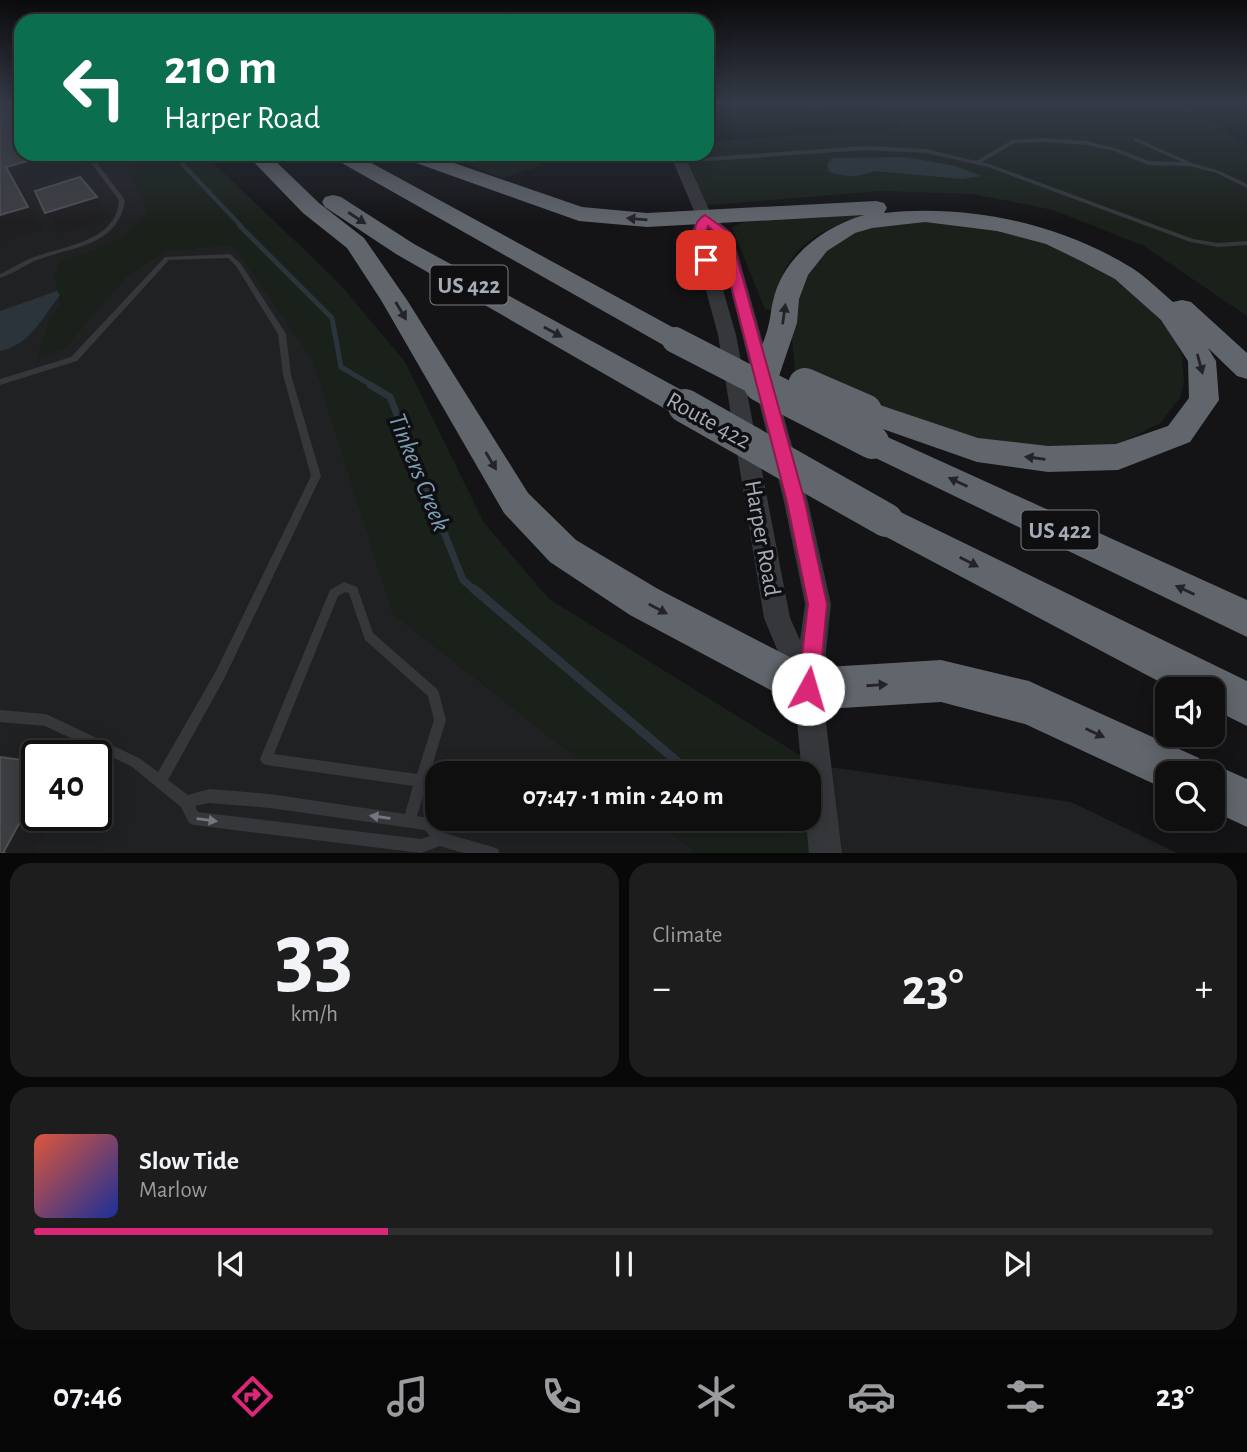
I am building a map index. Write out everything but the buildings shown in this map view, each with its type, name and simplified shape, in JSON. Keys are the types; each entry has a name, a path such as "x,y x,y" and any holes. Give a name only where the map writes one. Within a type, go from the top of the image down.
{"highway":[{"path":"264,161 311,208 356,243 394,300 516,502 563,551 644,602 808,689 941,681 1029,703 1155,761"},
{"name":"Route 422","path":"268,161 405,249 886,520 1247,704"},
{"name":"US 422","path":"353,161 572,285 869,426 1247,619"},
{"path":"429,161 579,214 647,220 917,206 950,207 1006,216 1051,229 1117,259 1160,288 1247,369"},
{"path":"763,379 783,323 786,299 796,274 819,246 847,228 869,221 926,215 998,224 1054,239 1125,274 1171,314 1202,361 1204,400 1178,434 1118,457 1048,459 977,450 869,426"},
{"path":"1225,793 1247,803"}],"street":[{"name":"Harper Road","path":"679,161 705,218 724,233 796,502 818,604 808,689 826,853"},
{"name":"Harper Road","path":"705,218 699,234 727,335 777,618 808,689"}],"lane":[{"path":"977,163 1011,143"},
{"path":"1068,143 1105,147 1148,163 1190,164"},
{"path":"1142,143 1247,186"},
{"path":"714,156 866,148 926,152 977,163 1192,241 1218,245 1247,243"},
{"path":"0,276 15,272 30,261 99,237 115,223 122,208 122,200 92,161"},
{"path":"0,382 75,359 167,258 230,256 239,265 282,334 287,375 316,476 220,676 160,781"},
{"path":"409,821 440,720 433,694 369,636 353,590 344,587 334,593 266,759 421,781"},
{"path":"0,716 46,720 135,762 186,802 194,818 421,846 440,839 494,853"},
{"path":"186,802 209,796 221,797 409,821 429,824 440,839"}],"shaded area":[{"path":"0,143 14,143 14,161 143,161 237,249 313,360 393,613 581,761 425,761 425,831 669,831 697,853 0,853"},
{"path":"714,143 1245,143 1247,316 1144,246 1053,210 973,194 880,191 699,206 680,161 714,161"},
{"path":"906,157 955,166 982,176 962,179 874,171 847,176 829,172 827,165 832,158"},
{"path":"143,161 211,161 338,282 405,362 484,523 549,599 810,761 581,761 393,613 313,360 233,245 166,251 128,275 64,349 37,358 48,324 60,305 55,277 59,263 119,238 130,231 148,212 127,167"},
{"path":"460,161 535,161 543,165 502,178"},
{"path":"859,212 863,216 828,230 801,248 783,273 774,310 765,309 732,228 754,220"},
{"path":"929,218 1023,232 1113,274 1170,329 1182,356 1184,382 1180,398 1160,423 1115,446 1037,449 956,434 847,395 795,372 791,328 803,274 851,231"},
{"path":"57,291 60,295 27,337 0,351 0,311"},
{"path":"821,766 1071,802 1177,853 826,853 821,809"},
{"path":"821,809 826,853 697,853 669,831 821,831"}],"waterway":[{"name":"Tinkers Creek","path":"180,161 242,227"},
{"name":"Tinkers Creek","path":"240,226 332,318 341,367 373,386"},
{"name":"Tinkers Creek","path":"370,385 390,397 463,580 476,591"},
{"name":"Tinkers Creek","path":"474,589 677,761"}],"route":[{"path":"706,260 699,234 705,218 724,233 796,502 818,604 808,689"}]}
